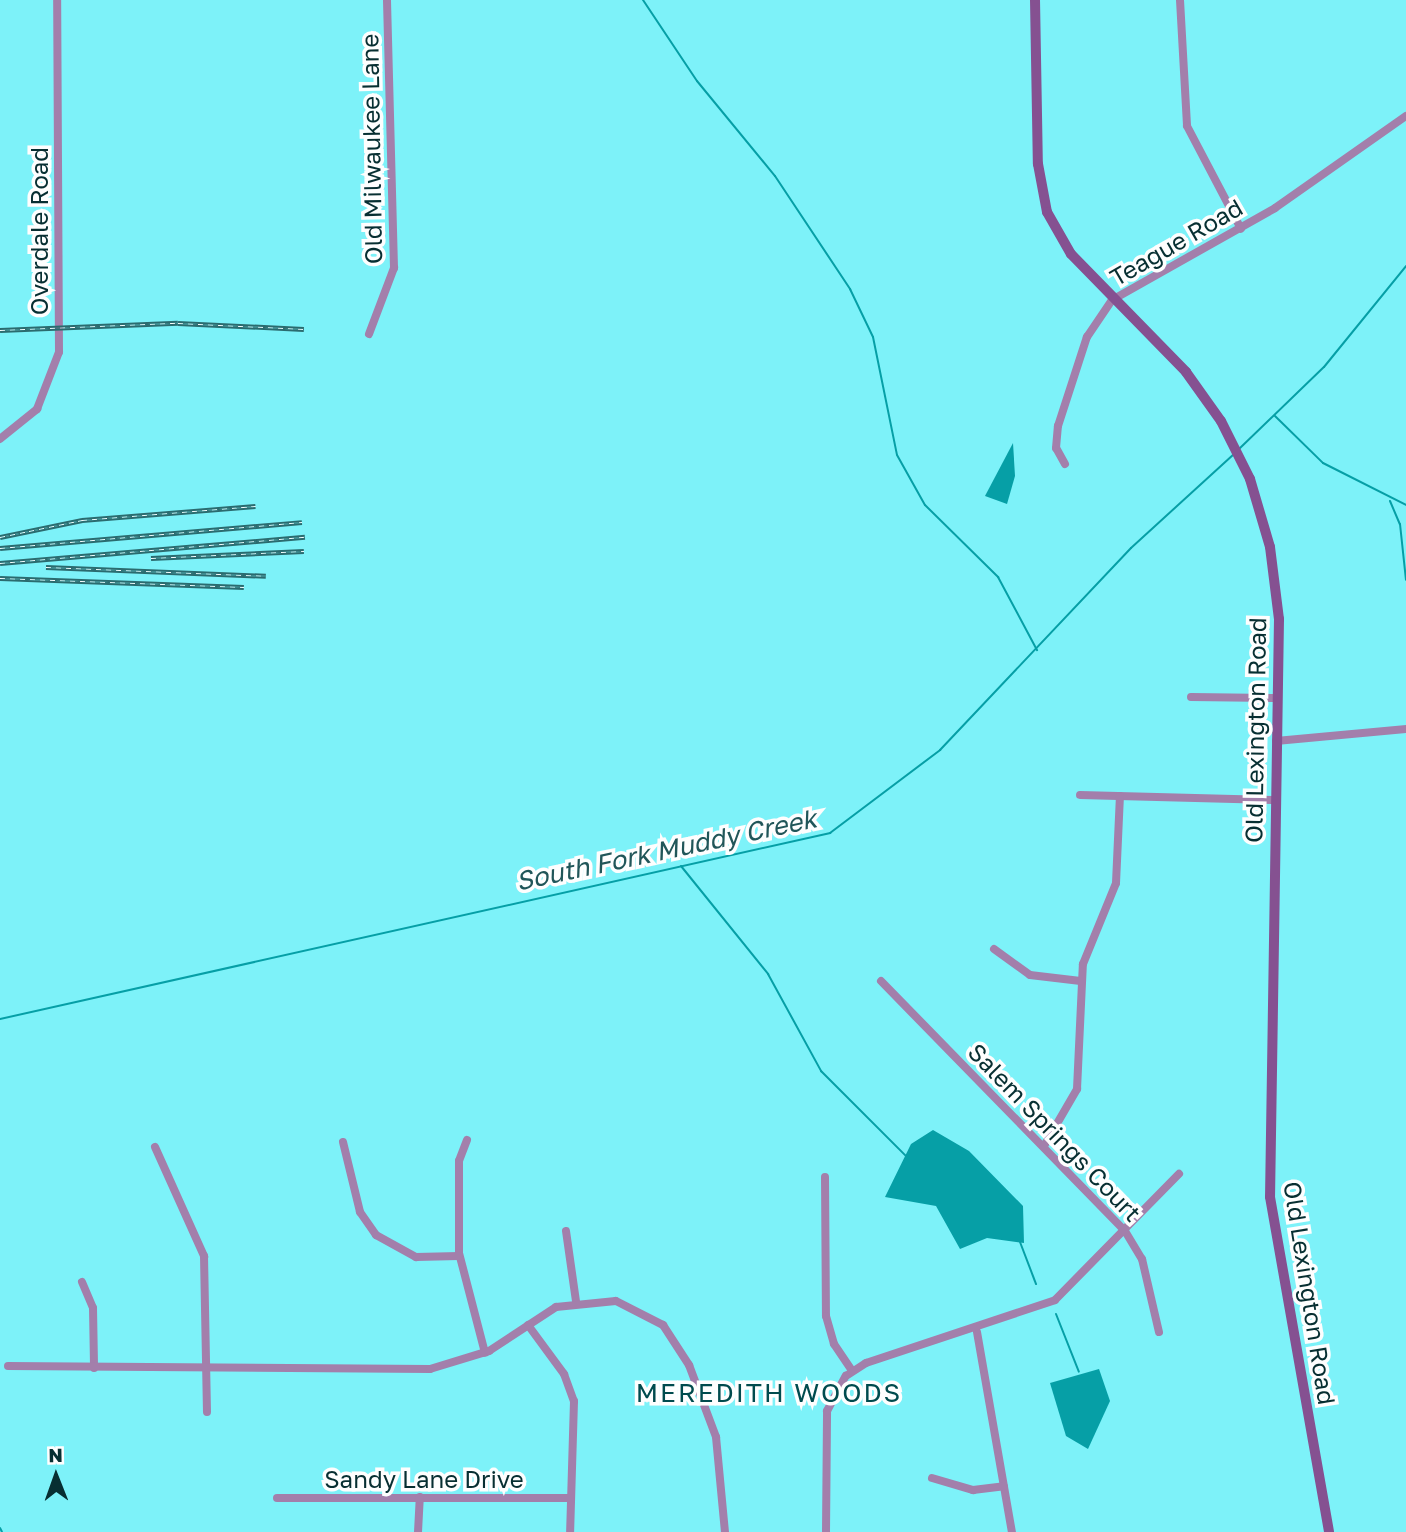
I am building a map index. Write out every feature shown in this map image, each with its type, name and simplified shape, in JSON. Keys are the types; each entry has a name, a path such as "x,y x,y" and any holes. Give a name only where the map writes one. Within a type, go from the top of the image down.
{"street":[{"name":"Overdale Road","path":"0,439 37,409 59,352 57,0"},
{"name":"Old Milwaukee Lane","path":"369,334 394,268 387,0"},
{"name":"Old Lexington Road","path":"1035,0 1038,164 1047,212 1071,254 1112,300 1186,372 1227,430 1250,479 1269,544 1279,619 1270,1197 1329,1532"},
{"path":"1180,0 1186,126 1241,229"},
{"name":"Teague Road","path":"1065,464 1056,448 1058,426 1087,337 1112,300 1241,229 1406,116"},
{"path":"1191,697 1277,698"},
{"path":"1276,741 1406,729"},
{"path":"1080,795 1275,800"},
{"path":"1044,1146 1077,1089 1081,981 1088,945 1116,883 1120,796"},
{"path":"994,948 1030,975 1081,981"},
{"name":"Salem Springs Court","path":"881,981 1125,1231 1142,1259 1159,1332"},
{"path":"467,1140 459,1161 459,1256 462,1279 485,1353"},
{"path":"343,1142 360,1212 376,1235 416,1257 459,1256"},
{"path":"155,1147 204,1256 207,1412"},
{"path":"826,1532 827,1411 852,1371 976,1332 1055,1300 1125,1231 1166,1180 1179,1174"},
{"path":"825,1177 826,1316 834,1344 852,1371"},
{"path":"566,1231 576,1301"},
{"path":"82,1282 93,1308 94,1368"},
{"path":"8,1366 420,1370 485,1353 528,1325 576,1301 633,1306 679,1346 716,1437 724,1532"},
{"path":"528,1325 572,1391 570,1532"},
{"path":"976,1332 1012,1532"},
{"path":"932,1478 973,1490 1004,1486"},
{"path":"418,1532 420,1497"},
{"name":"Sandy Lane Drive","path":"277,1499 571,1498"}],"shaded area":[{"path":"1013,443 1015,476 1007,504 985,496"},
{"path":"933,1130 969,1151 1023,1206 1024,1243 987,1238 960,1249 936,1206 885,1197 911,1144"},
{"path":"1099,1369 1110,1401 1088,1449 1066,1436 1050,1383"}],"waterway":[{"path":"643,0 697,81 775,176 850,289 873,337 897,455 925,505 998,577 1037,650"},
{"path":"1239,449 1324,367 1406,266"},
{"name":"South Fork Muddy Creek","path":"1275,416 1323,463 1406,505"},
{"name":"South Fork Muddy Creek","path":"0,1019 830,833 940,750 1131,548 1233,455"},
{"path":"1390,501 1400,524 1406,580"},
{"path":"681,866 768,974 821,1071 906,1156"},
{"path":"1020,1242 1036,1284"},
{"path":"1056,1314 1079,1372"},
{"path":"0,1528 2,1532"}],"railway":[{"path":"0,330 178,323 304,329"},
{"path":"0,537 82,520 255,506"},
{"path":"0,548 302,522"},
{"path":"0,563 305,537"},
{"path":"151,558 304,551"},
{"path":"46,567 266,576"},
{"path":"0,578 244,587"}],"district":[{"name":"MEREDITH WOODS","path":"769,1393"}]}
